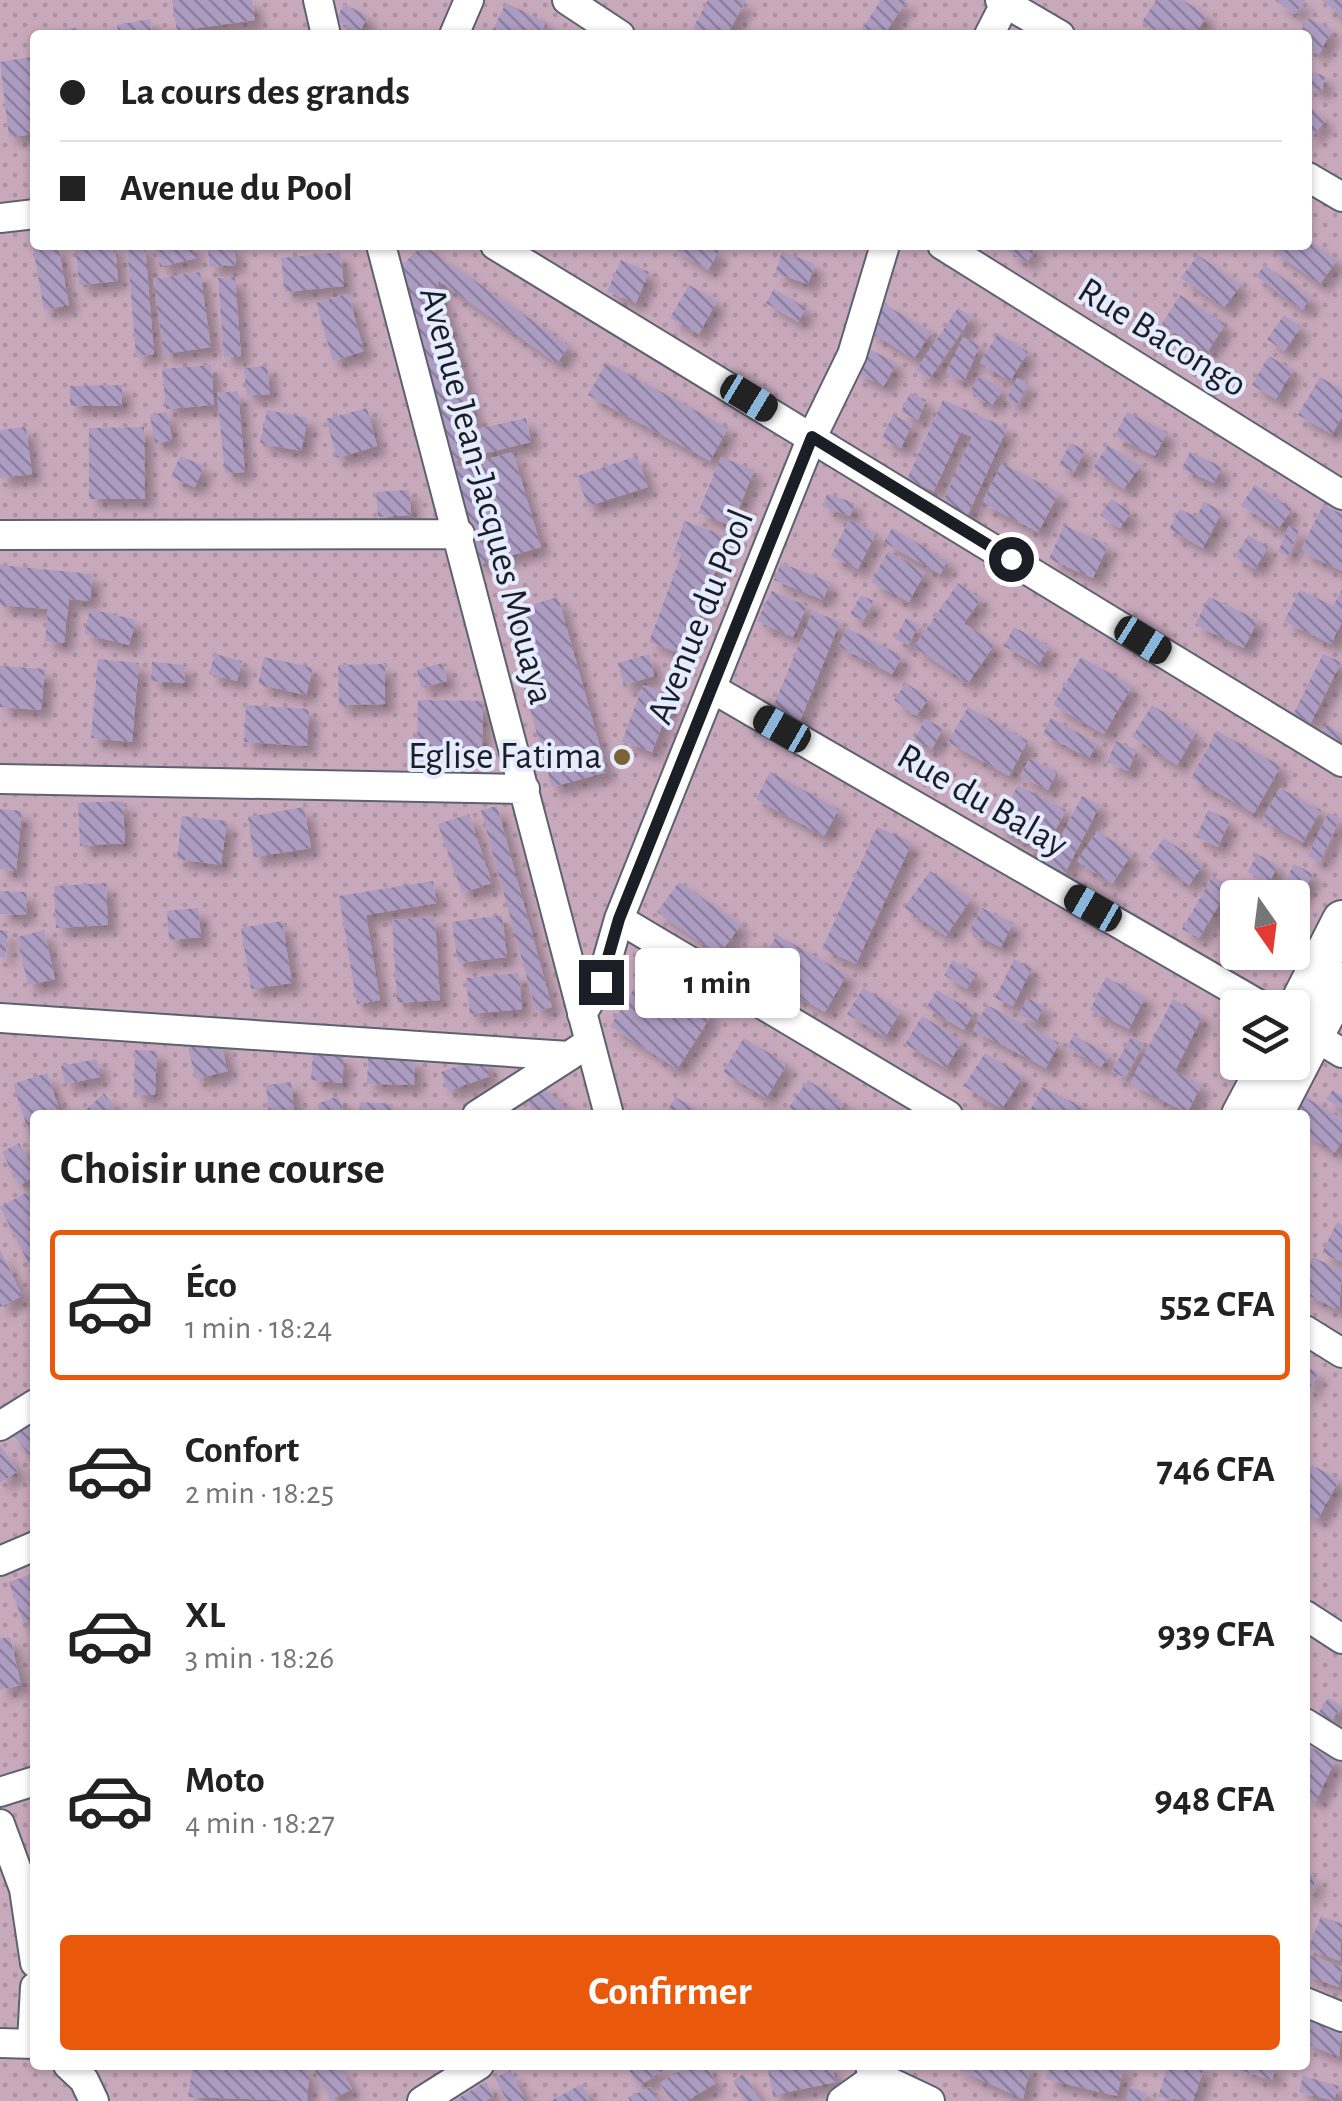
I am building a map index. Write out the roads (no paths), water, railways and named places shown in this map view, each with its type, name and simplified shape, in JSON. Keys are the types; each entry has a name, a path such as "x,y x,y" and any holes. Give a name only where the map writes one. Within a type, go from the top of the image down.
{"street":[{"path":"318,0 325,30"},
{"path":"456,30 469,0"},
{"path":"567,0 612,30"},
{"path":"990,30 1004,1 1052,30"},
{"path":"1312,179 1342,197"},
{"path":"0,218 30,215"},
{"name":"Avenue Jean-Jacques Mouaya","path":"382,250 460,534 582,1014 578,1049 607,1110"},
{"path":"503,250 1342,762"},
{"name":"Avenue du Pool","path":"582,1014 601,982 619,919 812,437 852,355 884,250"},
{"name":"Rue Bacongo","path":"950,250 1342,496"},
{"path":"0,535 460,534"},
{"name":"Rue du Balay","path":"713,689 1234,990"},
{"path":"0,779 525,789"},
{"path":"619,919 940,1110"},
{"path":"1310,1033 1342,920"},
{"path":"1310,1033 1342,982"},
{"path":"0,1018 578,1049"},
{"path":"486,1110 578,1049"},
{"path":"1244,1110 1259,1080"},
{"path":"1275,1110 1289,1080"},
{"path":"1310,1333 1342,1353"},
{"path":"0,1426 30,1407"},
{"path":"0,1561 30,1548"},
{"path":"1310,1618 1342,1639"},
{"path":"1310,1727 1342,1746"},
{"path":"0,1792 30,1783"},
{"path":"0,1824 24,1889 30,1929"},
{"path":"1310,2004 1342,2016"},
{"path":"0,2043 30,2043"},
{"path":"73,2070 84,2080 94,2101"},
{"path":"422,2101 471,2070"},
{"path":"842,2101 879,2081 930,2101"}],"place":[{"name":"Eglise Fatima","path":"622,757"}]}
